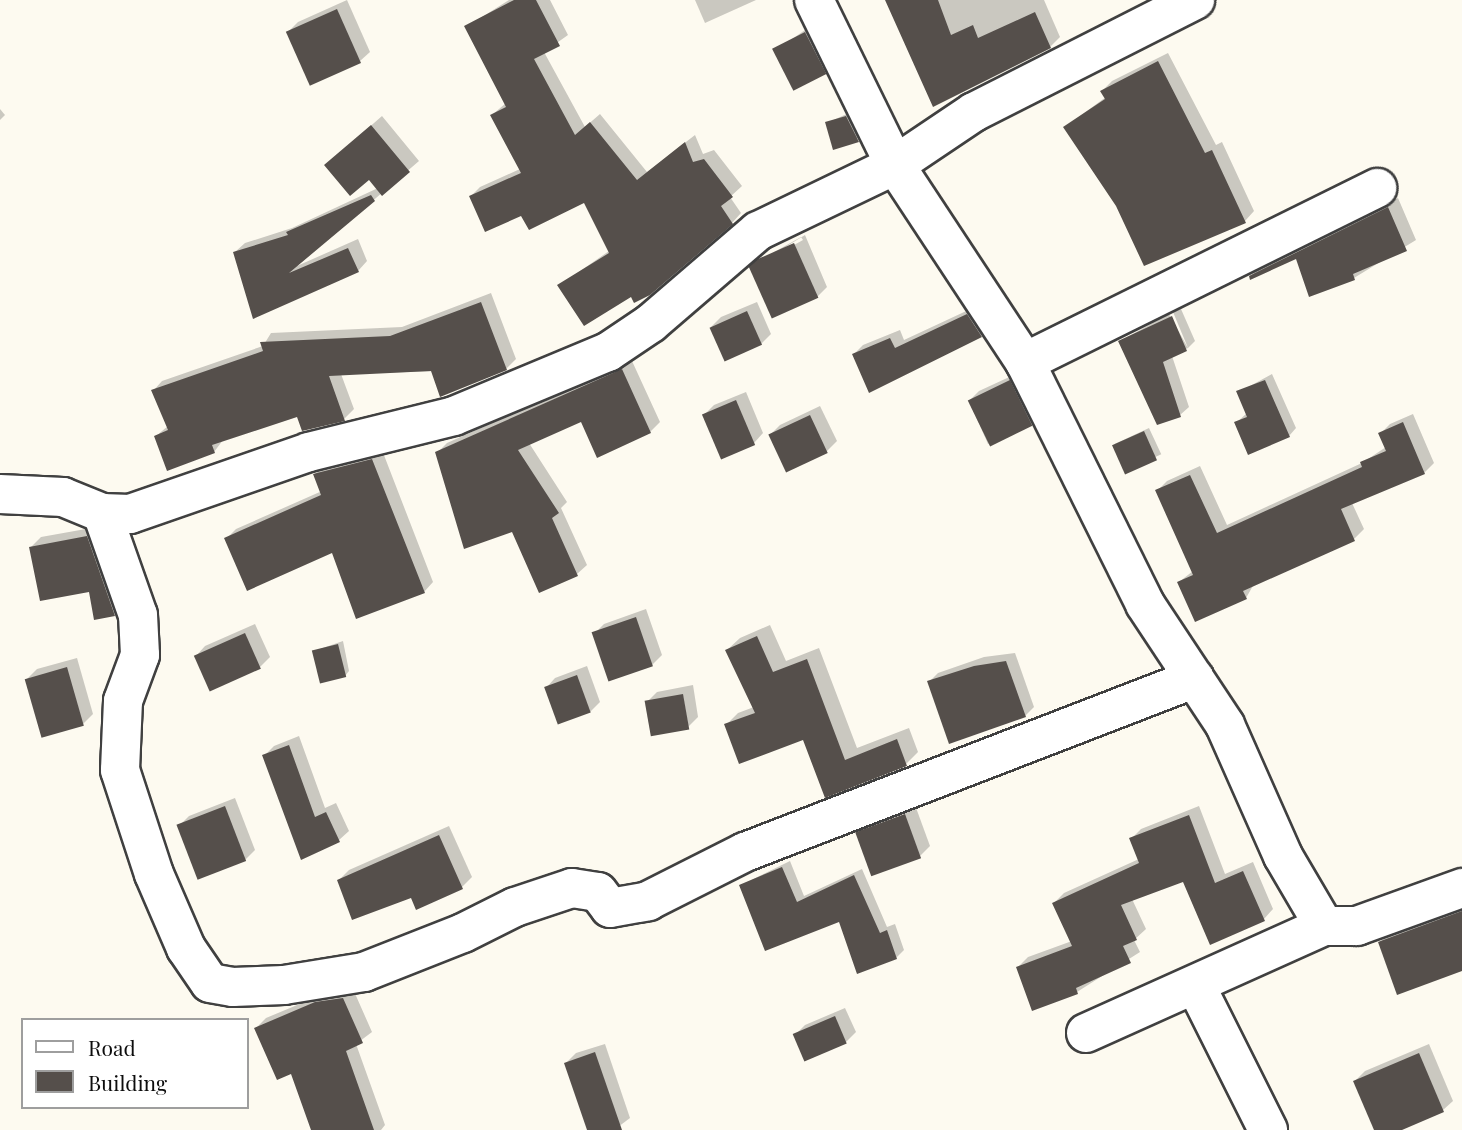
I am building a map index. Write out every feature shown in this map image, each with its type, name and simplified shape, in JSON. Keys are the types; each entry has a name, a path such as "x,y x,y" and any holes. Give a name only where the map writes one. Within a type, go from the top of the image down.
{"street":[{"path":"814,0 895,165 1025,362 1145,604 1225,725 1283,856 1324,926"},
{"path":"0,494 63,497 102,513 130,514 309,452 454,416 608,352 652,323 758,231 895,165 974,112 1195,0"},
{"path":"1025,362 1377,188"},
{"path":"102,513 138,615 141,655 123,701 120,770 154,874 186,948 210,984 233,987 284,985 364,972 463,933 515,906 572,888 597,892 610,908 648,901 745,852 1195,678"},
{"path":"1086,1033 1196,986 1324,926 1357,926 1462,888"},
{"path":"1196,986 1268,1130"}],"building":[{"path":"514,0 536,0 560,46 534,59 575,135 590,122 637,180 685,142 693,162 704,159 733,197 721,206 733,224 650,295 634,303 631,297 584,326 557,285 609,253 584,203 529,230 521,216 485,232 469,196 521,173 490,115 506,107 464,26"},
{"path":"885,0 938,0 951,35 973,25 978,38 1035,12 1051,48 933,107"},
{"path":"337,9 361,63 310,86 286,32"},
{"path":"805,32 826,74 793,91 772,49"},
{"path":"1158,61 1205,153 1212,150 1246,223 1144,266 1116,206 1063,127 1105,99 1100,91"},
{"path":"846,116 859,142 833,150 825,122"},
{"path":"371,125 410,172 382,196 369,180 350,196 324,165"},
{"path":"371,195 375,201 289,273 348,248 359,272 253,319 233,252 288,235 286,232"},
{"path":"1388,207 1407,251 1353,274 1355,280 1309,297 1296,259 1250,280 1249,276"},
{"path":"794,243 818,298 772,319 747,264"},
{"path":"481,302 507,370 440,397 431,371 329,376 345,421 302,431 297,417 212,445 215,453 167,471 154,436 168,430 151,390 263,351 260,342 390,336"},
{"path":"747,311 762,345 725,361 710,328"},
{"path":"967,314 982,337 869,393 852,354 890,338 895,348"},
{"path":"1172,316 1187,351 1163,362 1181,417 1157,425 1118,341"},
{"path":"622,369 651,433 597,458 581,422 518,450 559,513 552,518 578,576 539,593 512,532 464,549 435,452"},
{"path":"1010,380 1032,426 990,446 968,401"},
{"path":"1265,380 1290,437 1248,455 1234,422 1247,417 1236,391"},
{"path":"736,400 755,445 721,460 702,414"},
{"path":"810,415 828,453 786,473 768,434"},
{"path":"1403,422 1425,474 1341,509 1355,541 1243,591 1247,599 1195,622 1177,582 1193,575 1155,490 1190,475 1217,533 1362,467 1360,462 1386,451 1378,433"},
{"path":"1144,431 1157,460 1125,474 1112,445"},
{"path":"372,459 425,593 356,619 332,553 247,591 224,538 321,495 313,474"},
{"path":"87,536 115,616 94,620 89,592 40,601 29,547"},
{"path":"636,617 653,666 608,681 592,632"},
{"path":"245,633 261,669 210,691 194,656"},
{"path":"757,636 773,672 807,659 845,760 897,739 907,766 825,798 803,740 739,764 724,724 755,713 725,650"},
{"path":"338,644 346,677 320,684 312,651"},
{"path":"1006,661 1026,717 949,744 927,681 974,666"},
{"path":"67,667 84,726 42,738 25,679"},
{"path":"577,675 591,713 558,725 544,687"},
{"path":"683,694 689,729 651,736 645,701"},
{"path":"289,745 315,817 326,812 340,842 301,860 262,755"},
{"path":"225,806 246,861 198,880 176,825"},
{"path":"905,814 921,858 871,876 855,832"},
{"path":"1189,815 1215,883 1243,871 1265,921 1210,945 1183,882 1121,905 1137,940 1123,946 1131,963 1076,988 1078,994 1032,1011 1016,967 1072,946 1052,903 1139,863 1129,838"},
{"path":"439,835 463,889 416,910 411,898 352,920 337,880"},
{"path":"782,867 797,902 854,875 880,933 887,930 897,959 857,974 839,922 765,951 739,885"},
{"path":"1462,911 1462,971 1397,995 1378,942"},
{"path":"343,998 363,1043 346,1051 374,1130 311,1130 291,1074 277,1080 254,1028 315,1002"},
{"path":"835,1016 847,1044 804,1062 793,1034"},
{"path":"595,1052 622,1130 587,1130 564,1063"},
{"path":"1419,1053 1444,1112 1402,1130 1374,1130 1353,1081"}]}
